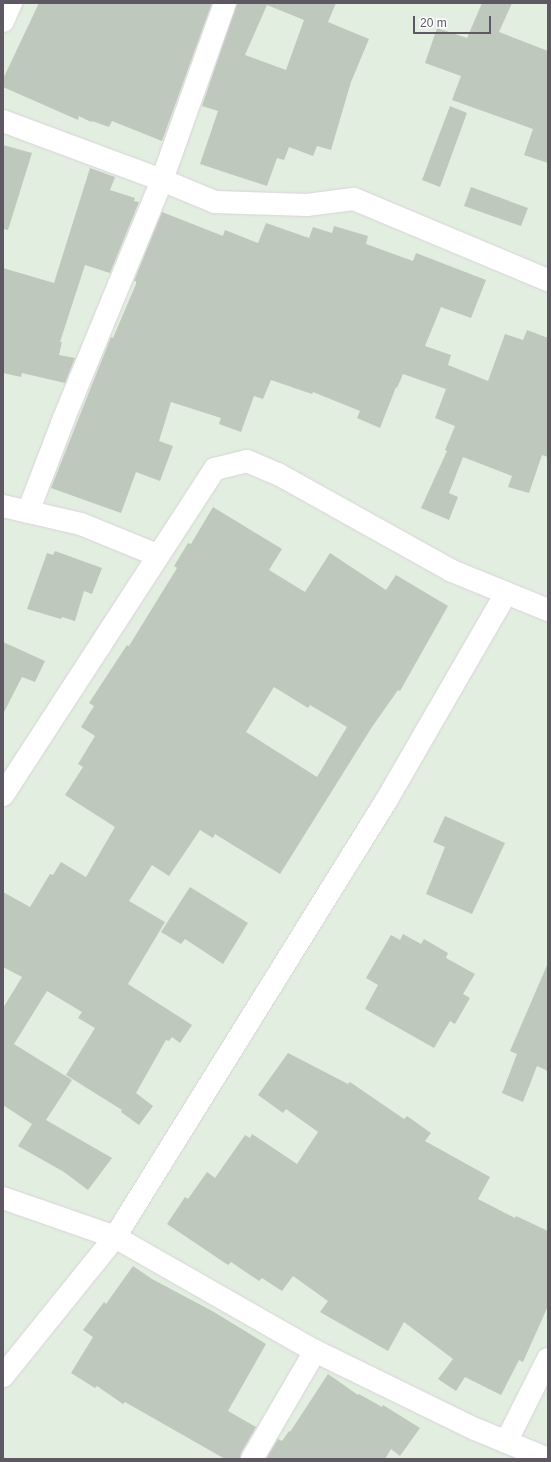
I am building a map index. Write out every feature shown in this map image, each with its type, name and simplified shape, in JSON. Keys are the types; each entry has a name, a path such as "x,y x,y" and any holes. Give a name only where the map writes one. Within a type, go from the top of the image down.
{"street":[{"path":"3,21 11,3"},
{"path":"28,512 64,418 162,180 225,3"},
{"path":"3,121 162,180 216,202 307,205 354,199 548,280"},
{"path":"3,795 157,555 215,469 247,461 278,474 452,572 548,610"},
{"path":"3,506 81,524 157,555"},
{"path":"3,1376 115,1237 386,801 506,593"},
{"path":"3,1198 115,1237 316,1351 475,1429 548,1458"},
{"path":"252,1459 316,1351"},
{"path":"506,1442 548,1359"}],"building":[{"path":"39,3 212,3 162,141 112,121 109,127 92,121 91,122 79,116 78,120 3,87 3,79"},
{"path":"237,3 336,3 328,22 369,39 351,82 331,150 317,146 313,156 289,147 284,160 277,158 267,186 200,164 218,111 202,106","holes":["267,5 304,20 286,70 245,55"]},
{"path":"482,3 512,3 499,32 548,51 548,163 524,155 533,129 452,100 461,76 425,63 437,28 467,38"},
{"path":"450,106 467,113 440,187 422,180"},
{"path":"3,145 32,153 8,230 3,229"},
{"path":"90,168 115,177 110,190 135,198 134,201 139,202 110,273 85,265 60,342 62,342 59,355 75,358 65,383 22,373 21,377 3,373 3,268 54,283"},
{"path":"471,187 528,208 521,226 464,206"},
{"path":"162,212 223,236 225,230 258,243 266,223 309,238 313,227 332,233 334,226 368,236 366,244 413,261 416,253 486,280 471,318 441,307 425,346 451,355 448,365 488,381 505,334 523,340 527,330 548,338 548,457 542,455 529,493 508,487 512,476 463,457 449,493 458,497 449,520 421,508 447,451 445,450 455,426 435,418 446,389 403,374 397,388 396,387 380,428 357,418 360,411 313,392 312,394 271,380 263,399 254,396 241,432 219,424 221,418 171,402 159,441 173,446 160,481 136,472 121,513 51,488 111,337 113,338 136,284 136,281 134,281"},
{"path":"213,507 282,549 269,570 305,592 330,553 386,590 396,575 448,606 400,691 398,690 372,727 280,874 215,834 213,838 200,830 169,876 152,865 129,901 165,922 128,984 192,1025 180,1043 172,1037 169,1041 166,1040 136,1093 153,1106 139,1125 121,1112 122,1110 66,1075 95,1028 78,1018 82,1012 47,991 14,1044 72,1080 46,1120 112,1158 88,1190 64,1172 18,1146 32,1124 3,1105 3,1008 22,977 3,967 3,892 30,907 50,874 53,875 61,862 86,877 115,827 65,795 83,767 78,764 95,736 81,727 94,706 89,703 127,645 129,646 177,568 174,566 188,543 191,544","holes":["274,687 308,708 310,705 347,727 317,777 246,732"]},
{"path":"55,551 102,568 92,594 84,591 75,621 62,617 61,619 27,609 47,553 53,555"},
{"path":"3,642 45,661 35,682 22,677 3,714"},
{"path":"445,816 505,843 472,914 426,894 445,847 433,842"},
{"path":"190,887 248,923 223,964 185,939 181,944 161,932"},
{"path":"403,934 421,944 424,939 448,953 446,958 475,974 463,994 470,998 455,1024 450,1021 434,1048 365,1009 378,985 366,978 391,935 400,940"},
{"path":"548,963 548,1071 537,1066 523,1102 502,1093 517,1054 510,1051"},
{"path":"288,1053 348,1084 350,1082 404,1119 407,1116 431,1133 425,1141 490,1177 478,1199 515,1218 516,1216 548,1231 548,1306 523,1362 519,1360 501,1395 465,1377 456,1391 438,1379 453,1359 404,1322 388,1351 320,1312 328,1301 293,1276 282,1291 262,1278 259,1281 231,1262 228,1265 167,1224 185,1197 188,1199 207,1172 215,1178 245,1135 250,1138 252,1134 297,1164 318,1132 286,1109 283,1113 258,1095"},
{"path":"133,1266 152,1279 214,1312 266,1344 228,1411 256,1427 241,1453 240,1459 225,1459 125,1402 123,1404 97,1386 95,1388 71,1373 93,1337 83,1330 104,1302 106,1304"},
{"path":"328,1374 358,1395 359,1394 382,1407 383,1405 420,1428 400,1456 391,1449 385,1459 266,1459 278,1439 282,1441 289,1431 290,1432"}]}
